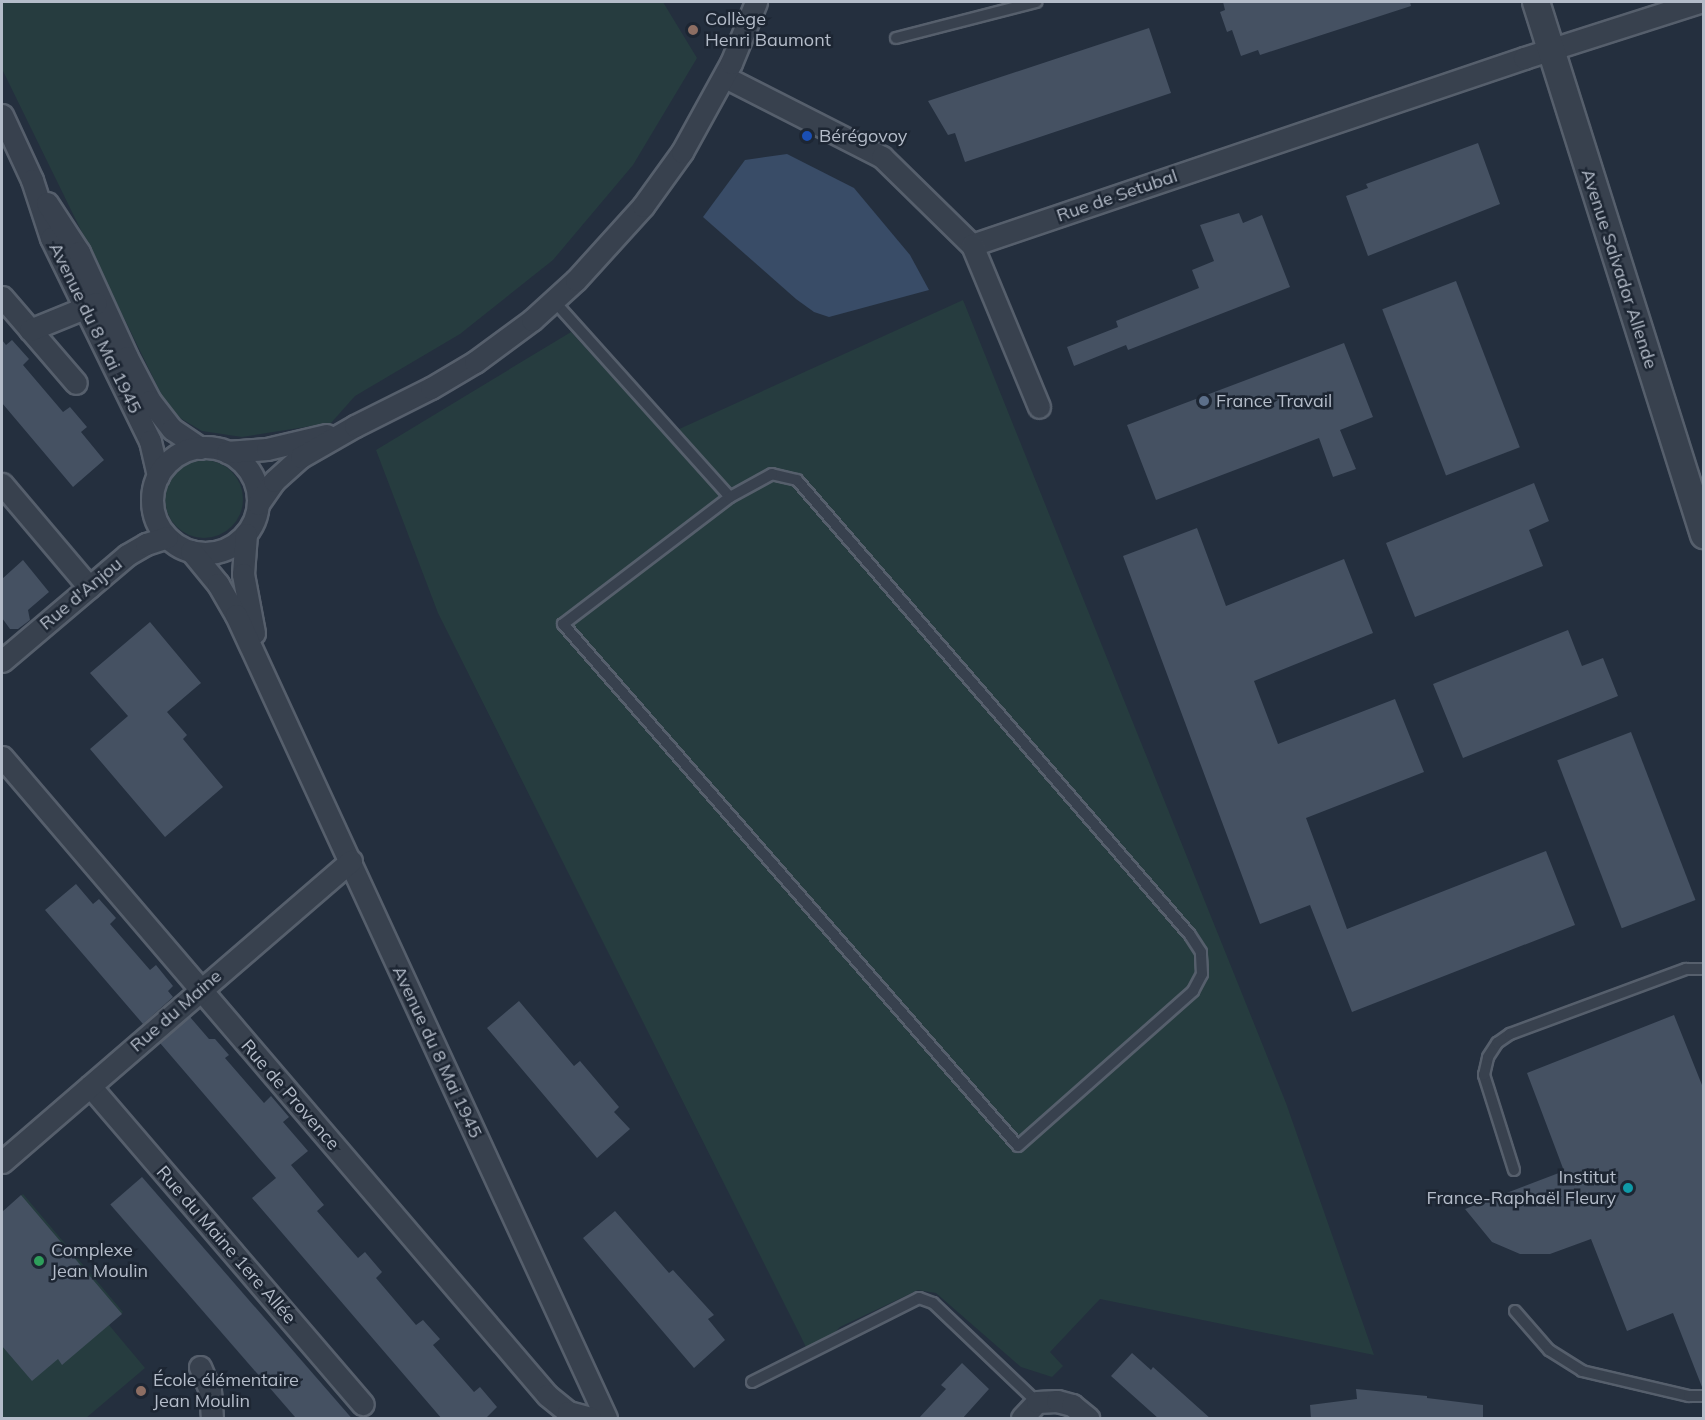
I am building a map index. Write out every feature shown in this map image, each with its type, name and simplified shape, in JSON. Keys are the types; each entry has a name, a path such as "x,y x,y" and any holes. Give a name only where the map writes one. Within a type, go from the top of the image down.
{"street":[{"path":"258,504 274,481 301,457 475,362 554,300 611,244 656,189 691,137 724,76 756,2"},
{"name":"Avenue Salvador Allende","path":"1536,2 1704,535"},
{"name":"Rue de Setubal","path":"972,245 1550,49 1699,2"},
{"path":"724,76 882,158 972,245 1039,407"},
{"name":"Avenue du 8 Mai 1945","path":"2,115 32,180 51,238 127,357 158,413 172,429 200,448"},
{"path":"2,297 76,383"},
{"path":"30,330 93,304"},
{"name":"Avenue du 8 Mai 1945","path":"93,304 145,430 158,476"},
{"path":"227,452 240,461 250,473 257,488 258,504 254,520 246,534 235,544 221,551 206,553 191,551 167,537 153,512 153,490 158,476 172,459 200,448 227,452 267,449 355,426"},
{"path":"2,484 89,587"},
{"name":"Avenue du 8 Mai 1945","path":"246,534 243,552 245,586 255,637 268,685"},
{"name":"Rue d'Anjou","path":"2,661 135,549 167,537"},
{"name":"Avenue du 8 Mai 1945","path":"191,551 226,596 351,861 605,1418"},
{"name":"Rue de Provence","path":"2,757 547,1395 568,1412 590,1419"},
{"name":"Rue du Maine","path":"2,1162 351,861"},
{"name":"Rue du Maine 1ere Allée","path":"90,1086 363,1404"},
{"path":"200,1367 210,1390 212,1419"},
{"path":"1022,1419 1037,1402 1057,1401 1072,1405 1088,1419"},
{"path":"597,1419 605,1418"}],"lane":[{"path":"896,38 1036,2"},
{"path":"554,300 730,497"},
{"path":"772,474 797,480 1190,935 1201,952 1202,974 1193,991 1018,1146 563,624 730,497 772,474"},
{"path":"1514,1170 1484,1075 1488,1057 1502,1038 1686,969 1704,969"},
{"path":"752,1382 919,1298 933,1303 1037,1402"},
{"path":"1515,1311 1549,1350 1582,1371 1607,1379 1704,1396"}],"green space":[{"path":"2,2 663,2 697,58 633,165 553,260 460,334 355,396 331,423 242,437 202,431 170,412 2,69"},
{"path":"963,300 1286,1103 1374,1355 1100,1299 1050,1352 1063,1366 1052,1377 1021,1367 936,1293 918,1290 840,1327 811,1357 438,613 376,450 571,332 666,435"},
{"path":"204,460 219,463 231,472 240,484 243,499 240,514 231,526 219,535 204,538 189,535 177,526 168,514 165,499 168,484 177,472 189,463"},
{"name":"Complexe Jean Moulin","path":"23,1194 123,1312 109,1325 145,1368 86,1418 2,1418 2,1212"}],"water":[{"path":"787,154 854,188 910,255 929,290 829,317 814,312 796,299 703,217 745,160"}],"building":[{"path":"1223,2 1410,2 1411,6 1260,55 1258,50 1241,56 1232,30 1227,32 1220,12 1225,10"},
{"path":"1149,28 1171,93 965,162 955,133 948,135 928,101"},
{"path":"1478,143 1500,204 1368,256 1346,196 1368,188 1366,184"},
{"path":"1239,213 1243,223 1262,215 1290,287 1128,350 1126,345 1074,366 1067,347 1118,327 1116,321 1199,288 1192,270 1214,261 1200,225"},
{"path":"1456,281 1520,447 1446,475 1382,309"},
{"path":"2,340 6,345 12,340 29,359 23,365 63,412 70,407 87,427 81,432 104,460 73,487 2,403"},
{"path":"1344,343 1373,417 1340,430 1356,469 1333,477 1319,438 1156,500 1127,425"},
{"path":"1534,483 1549,521 1529,530 1543,566 1415,617 1386,543"},
{"path":"1197,528 1226,606 1344,559 1373,633 1254,681 1278,744 1395,699 1424,772 1306,818 1347,929 1546,851 1575,925 1352,1012 1310,905 1260,924 1123,556"},
{"path":"23,560 49,592 28,610 30,620 18,629 10,629 2,618 2,579"},
{"path":"150,622 201,683 167,712 187,735 183,739 223,787 165,837 90,749 128,716 90,673"},
{"path":"1568,630 1582,666 1603,658 1618,696 1463,758 1433,684"},
{"path":"1631,732 1696,900 1622,928 1557,760"},
{"path":"76,884 93,904 99,899 116,918 110,924 150,970 156,965 173,986 168,991 173,997 143,1024 45,910"},
{"path":"519,1001 574,1066 580,1061 619,1107 614,1112 630,1129 597,1158 487,1028"},
{"name":"Institut France-Raphaël Fleury","path":"1674,1015 1704,1090 1702,1387 1673,1313 1627,1331 1591,1239 1550,1254 1520,1254 1492,1242 1465,1209 1564,1171 1527,1073"},
{"path":"190,1017 209,1039 215,1039 229,1055 225,1058 264,1103 271,1096 289,1117 283,1122 308,1151 291,1165 324,1205 317,1211 358,1258 365,1252 382,1272 376,1278 416,1325 423,1320 440,1339 433,1345 474,1392 480,1387 497,1407 485,1419 442,1419 252,1198 276,1178 160,1043"},
{"path":"142,1177 351,1418 296,1418 110,1205"},
{"name":"Complexe Jean Moulin","path":"21,1195 122,1314 62,1365 58,1359 32,1381 2,1346 2,1212"},
{"path":"615,1211 669,1273 673,1270 714,1315 708,1319 725,1340 694,1368 583,1238"},
{"path":"1132,1353 1151,1370 1153,1367 1211,1419 1159,1419 1111,1376"},
{"path":"962,1363 989,1389 962,1419 918,1419 946,1389 941,1385"},
{"path":"1356,1389 1427,1396 1427,1398 1483,1405 1483,1419 1311,1419 1310,1405 1357,1399"}],"place":[{"name":"Collège Henri Baumont","path":"693,30"},
{"name":"Bérégovoy","path":"807,136"},
{"name":"France Travail","path":"1204,401"},
{"name":"Institut France-Raphaël Fleury","path":"1628,1188"},
{"name":"Complexe Jean Moulin","path":"39,1261"},
{"name":"École élémentaire Jean Moulin","path":"141,1391"}]}
